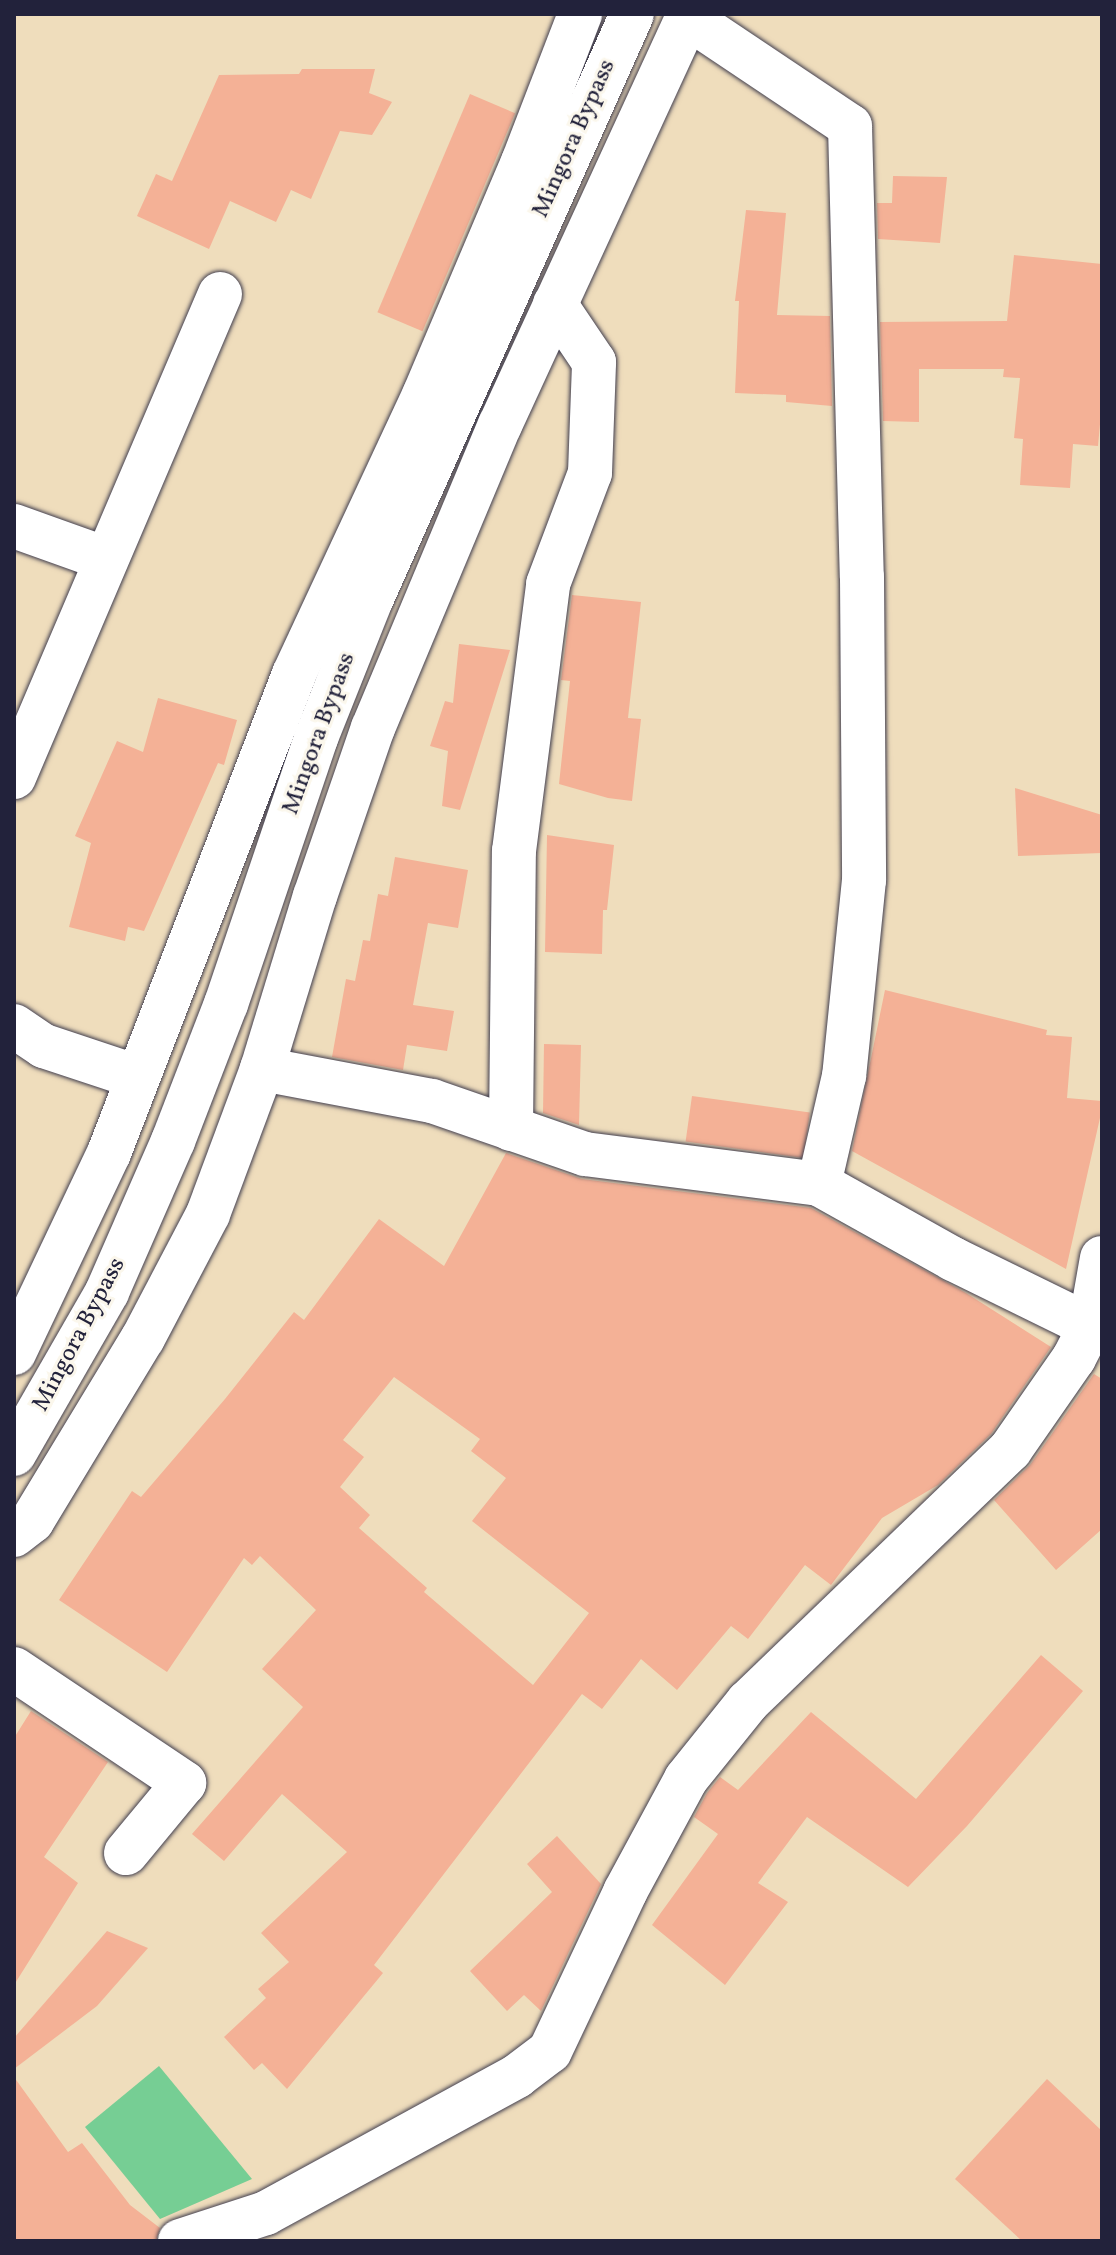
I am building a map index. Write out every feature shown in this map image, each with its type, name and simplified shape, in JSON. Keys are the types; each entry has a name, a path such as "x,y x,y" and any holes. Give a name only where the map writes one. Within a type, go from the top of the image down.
{"main road":[{"path":"14,1353 109,1153 294,674 424,395 523,162 580,14"},
{"name":"Mingora Bypass","path":"14,1454 107,1292 179,1128 226,1004 316,738 371,600 632,14"},
{"path":"14,1535 32,1521 143,1338 208,1214 262,1069 315,896 373,728 555,304 688,16 850,126 862,577 864,880 844,1076 819,1184"},
{"path":"14,777 220,294"},
{"path":"511,1129 514,851 548,584 590,473 594,362 555,304"},
{"path":"14,526 106,559"},
{"path":"24,1048 137,1077"},
{"path":"262,1069 432,1101 585,1154 819,1184 953,1259 1096,1329"},
{"path":"180,2241 277,2227 517,2076 550,2051 625,1892 686,1779 748,1702 1010,1450 1096,1329 1102,1258"},
{"path":"14,1669 184,1783 126,1853"}],"green space":[{"path":"159,2066 252,2179 160,2219 85,2127"}],"building":[{"path":"302,69 375,69 369,93 392,102 372,135 340,131 311,199 291,190 276,222 230,201 209,249 137,216 156,174 172,181 219,75 299,74"},
{"path":"470,94 515,113 423,331 377,312"},
{"path":"893,176 947,177 940,243 878,239 877,203 892,203"},
{"path":"746,210 786,213 777,315 830,316 832,406 786,402 786,395 735,393 739,301 735,301"},
{"path":"1014,255 1102,264 1102,402 1098,446 1073,444 1070,488 1020,485 1023,439 1014,438 1020,378 1003,377 1004,369 919,369 919,422 883,421 880,322 1007,321"},
{"path":"572,595 641,602 628,718 641,719 632,801 608,798 559,784 570,681 561,680"},
{"path":"459,644 510,650 460,810 442,806 448,751 430,746 445,701 453,703"},
{"path":"158,698 237,720 224,765 218,763 144,931 128,927 125,941 69,927 91,843 75,836 117,741 143,752"},
{"path":"1015,788 1102,815 1102,853 1018,856"},
{"path":"547,835 614,845 607,910 603,910 602,954 545,952"},
{"path":"395,857 468,870 458,928 428,923 413,1005 454,1011 447,1051 407,1045 403,1070 332,1057 346,979 355,981 363,940 370,941 378,894 388,896"},
{"path":"885,990 1047,1030 1046,1035 1072,1037 1067,1098 1102,1101 1102,1109 1066,1269 852,1151"},
{"path":"544,1044 581,1045 579,1125 543,1113"},
{"path":"692,1096 810,1113 803,1158 686,1142"},
{"path":"506,1153 582,1179 811,1208 966,1293 1051,1347 991,1434 938,1485 882,1518 831,1585 805,1565 748,1639 731,1626 677,1690 641,1659 602,1709 582,1694 374,1965 383,1973 287,2089 262,2063 254,2070 224,2037 266,1998 258,1989 289,1962 261,1933 347,1852 282,1794 224,1861 192,1834 303,1707 262,1669 316,1610 260,1556 252,1565 244,1558 167,1672 59,1600 132,1491 141,1497 294,1312 304,1320 379,1219 444,1266","holes":["394,1377 480,1439 471,1451 506,1478 472,1521 589,1613 533,1685 424,1592 427,1588 359,1528 370,1515 340,1487 364,1457 343,1440"]},
{"path":"1094,1374 1102,1379 1102,1529 1056,1570 994,1500 1030,1465"},
{"path":"1041,1655 1083,1691 967,1826 908,1887 807,1817 758,1883 788,1902 725,1985 652,1925 718,1834 694,1817 707,1793 720,1777 738,1790 811,1712 916,1799"},
{"path":"31,1711 108,1762 44,1857 78,1883 14,1985 14,1738"},
{"path":"557,1836 601,1884 541,2011 524,1995 507,2011 470,1971 552,1892 527,1864"},
{"path":"107,1931 148,1948 97,2006 14,2069 14,2038"},
{"path":"14,2077 68,2152 82,2143 130,2205 160,2228 156,2241 14,2241"},
{"path":"1047,2079 1102,2131 1102,2241 1022,2241 955,2179"}]}
